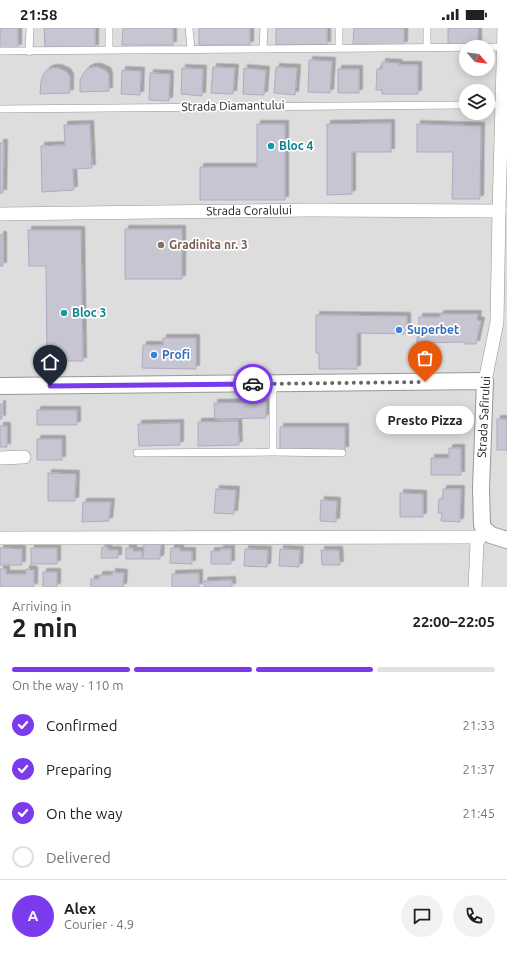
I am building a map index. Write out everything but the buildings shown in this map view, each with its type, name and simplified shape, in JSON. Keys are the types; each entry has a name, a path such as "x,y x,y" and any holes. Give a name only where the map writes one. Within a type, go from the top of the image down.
{"street":[{"name":"Strada Safirului","path":"475,587 476,549 482,534 481,517 485,385 497,322 504,28"},
{"name":"Strada Coralului","path":"0,214 309,210 499,211"},
{"path":"4,389 485,385"},
{"path":"0,458 24,457"},
{"path":"0,538 482,534 507,540"}],"lane":[{"path":"30,28 30,52"},
{"path":"109,28 109,50"},
{"path":"189,28 191,49"},
{"path":"263,48 264,28"},
{"path":"339,48 340,28"},
{"path":"427,28 427,47"},
{"path":"0,51 30,52 263,48 504,47"},
{"name":"Strada Diamantului","path":"0,108 459,105"},
{"path":"495,105 502,105"},
{"path":"273,387 273,452"},
{"path":"138,453 342,453"}],"shaded area":[{"path":"0,28 507,28 507,587 0,587"}],"way so far":[{"path":"253,384 425,382"}],"place":[{"name":"Bloc 4","path":"271,146"},
{"name":"Gradinita nr. 3","path":"161,245"},
{"name":"Bloc 3","path":"64,313"},
{"name":"Superbet","path":"399,330"},
{"name":"Profi","path":"154,355"},
{"name":"Presto Pizza","path":"425,382"}],"route":[{"path":"50,386 253,384"}]}
